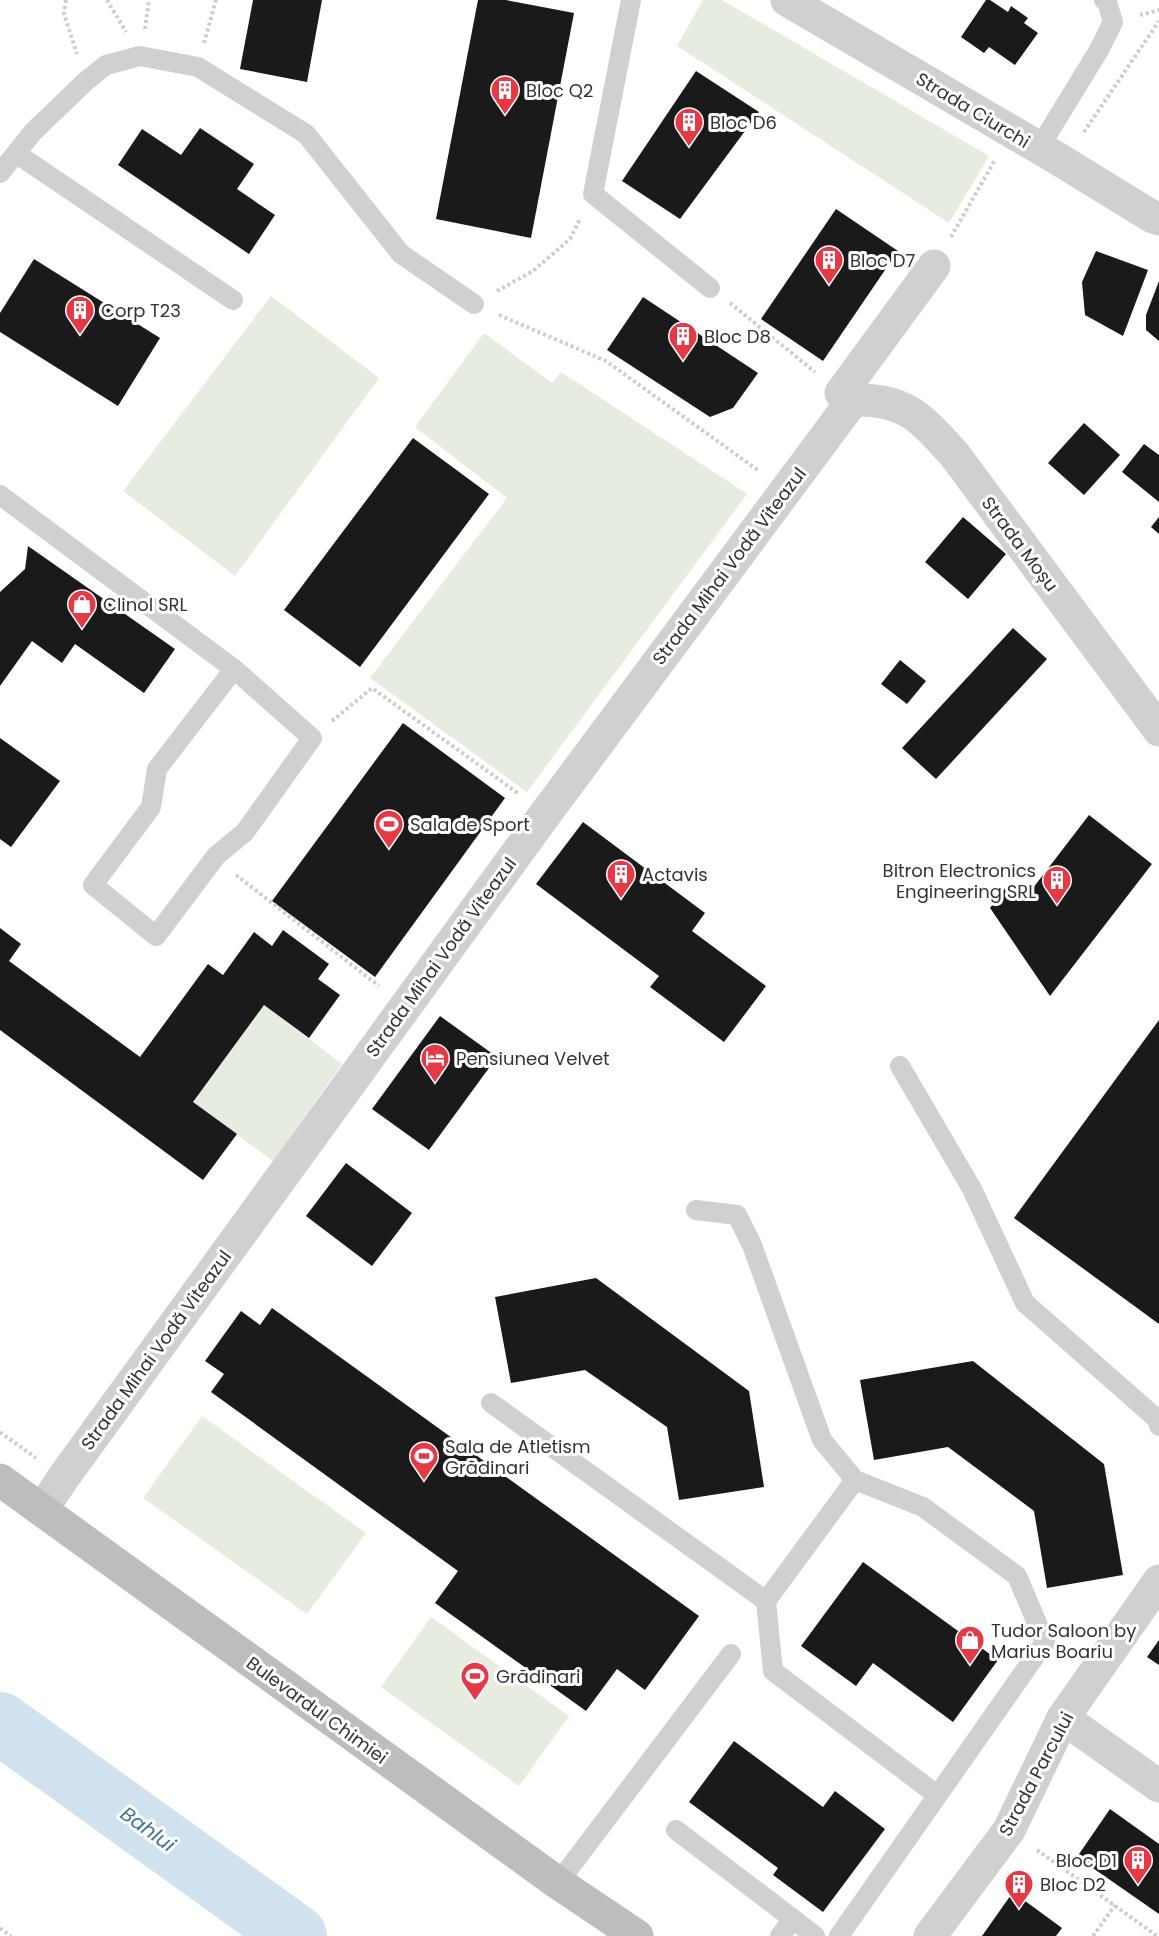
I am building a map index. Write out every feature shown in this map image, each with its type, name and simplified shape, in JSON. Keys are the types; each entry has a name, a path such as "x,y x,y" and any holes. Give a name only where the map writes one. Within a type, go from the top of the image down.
{"main road":[{"name":"Bulevardul Chimiei","path":"0,1480 558,1883 637,1936"}],"street":[{"name":"Strada Ciurchi","path":"788,0 1159,219"},
{"name":"Strada Mihai Vodă Viteazul","path":"42,1510 542,819 785,490 934,266"},
{"name":"Strada Moșu","path":"847,397 886,403 907,410 923,420 954,454 1159,730"},
{"name":"Strada Parcului","path":"930,1936 1009,1830 1063,1718 1159,1581"},
{"path":"1063,1718 1159,1786"}],"lane":[{"path":"631,0 593,194 710,288"},
{"path":"1038,148 1099,50 1113,22 1104,0"},
{"path":"0,173 33,132 106,64 140,56 198,67 306,135 401,254 474,304"},
{"path":"17,154 233,300"},
{"path":"0,495 234,669 312,738 245,832 216,856 156,936 93,885 152,807 157,769 234,669"},
{"path":"900,1066 972,1189 1025,1303 1157,1419 1159,1426"},
{"path":"696,1210 737,1215 752,1245 822,1440 855,1480 923,1507 1017,1576 1045,1642 839,1936"},
{"path":"491,1403 766,1601"},
{"path":"855,1480 766,1601 772,1671 937,1795"},
{"path":"558,1883 731,1654"},
{"path":"676,1830 816,1936"},
{"path":"780,1936 793,1920"}],"path":[{"path":"66,0 64,14 86,81"},
{"path":"107,0 140,56"},
{"path":"198,67 216,0"},
{"path":"934,266 1038,148 1159,21"},
{"path":"474,304 533,271 570,239 593,194"},
{"path":"710,288 847,397"},
{"path":"474,304 606,361 785,490"},
{"path":"312,738 372,688 525,799"},
{"path":"236,875 378,986"},
{"path":"0,1432 63,1478"},
{"path":"1009,1830 1156,1936"},
{"path":"1093,1936 1115,1905"},
{"path":"0,1928 11,1936"}],"shaded area":[{"path":"703,0 722,0 989,156 949,223 677,46"},
{"path":"271,296 379,378 235,576 123,491"},
{"path":"484,333 552,383 561,372 747,494 527,792 370,678 507,498 415,427"},
{"path":"264,1005 342,1064 273,1161 193,1102"},
{"path":"202,1416 366,1533 307,1614 143,1498"},
{"name":"Grădinari","path":"431,1617 569,1716 519,1786 381,1687"}],"building":[{"path":"253,0 322,0 307,82 240,69"},
{"name":"Bloc Q2","path":"478,0 506,0 574,13 531,238 436,219"},
{"path":"986,0 990,0 1008,12 1011,6 1028,18 1024,23 1038,33 1015,65 989,47 984,53 961,37"},
{"name":"Bloc D6","path":"696,71 759,112 680,219 622,181"},
{"path":"200,128 254,164 237,189 275,215 249,254 118,165 142,129 181,155"},
{"name":"Bloc D7","path":"836,209 898,251 823,361 761,319"},
{"path":"1096,251 1148,270 1123,336 1085,315 1082,282"},
{"name":"Corp T23","path":"34,259 160,338 118,406 0,332 0,313"},
{"path":"1159,281 1159,341 1146,330 1146,315"},
{"name":"Bloc D8","path":"643,297 758,373 733,408 710,417 607,350"},
{"path":"1084,423 1120,455 1084,495 1048,463"},
{"path":"413,438 489,494 360,667 284,610"},
{"path":"1144,444 1159,455 1159,502 1122,472"},
{"path":"963,517 1006,554 968,599 925,562"},
{"path":"1159,517 1159,534 1151,527"},
{"name":"Clinol SRL","path":"28,546 175,649 144,693 75,644 62,663 32,641 0,686 0,592 25,569"},
{"path":"1013,628 1047,659 936,779 902,748"},
{"path":"900,660 926,681 907,704 881,684"},
{"name":"Sala de Sport","path":"403,723 505,798 375,977 272,901"},
{"path":"0,738 60,781 11,847 0,839"},
{"name":"Bitron Electronics Engineering SRL","path":"1089,815 1152,864 1050,996 990,908 1005,888 1023,901"},
{"name":"Actavis","path":"583,822 705,913 692,931 766,986 724,1042 650,987 659,976 536,884"},
{"path":"0,928 21,944 9,961 140,1057 208,964 223,975 254,932 272,946 283,930 329,964 318,979 340,995 309,1038 264,1005 193,1102 237,1134 203,1180 0,1030"},
{"name":"Pensiunea Velvet","path":"440,1016 497,1057 429,1150 372,1109"},
{"path":"1159,1020 1159,1324 1014,1218"},
{"path":"346,1163 412,1213 372,1266 306,1216"},
{"path":"596,1278 749,1391 764,1487 679,1500 667,1427 585,1370 511,1383 495,1297"},
{"name":"Sala de Atletism Grădinari","path":"272,1308 699,1616 645,1690 617,1669 586,1711 435,1603 458,1571 211,1392 224,1374 205,1361 241,1311 260,1325"},
{"path":"973,1361 1104,1464 1123,1575 1047,1588 1034,1511 948,1447 874,1460 860,1380"},
{"path":"863,1562 998,1660 953,1722 873,1663 856,1686 801,1646"},
{"path":"1159,1640 1159,1665 1147,1657"},
{"path":"734,1741 823,1807 835,1791 885,1829 823,1912 773,1875 778,1868 689,1802"},
{"name":"Bloc D1","path":"1110,1809 1159,1844 1159,1914 1077,1857"},
{"name":"Bloc D2","path":"1013,1892 1062,1928 1056,1936 982,1936"}],"waterway":[{"name":"Bahlui","path":"0,1723 296,1936"}],"place":[{"name":"Bloc Q2","path":"505,116"},
{"name":"Bloc D6","path":"689,148"},
{"name":"Bloc D7","path":"829,286"},
{"name":"Corp T23","path":"80,336"},
{"name":"Bloc D8","path":"683,362"},
{"name":"Clinol SRL","path":"82,630"},
{"name":"Sala de Sport","path":"389,850"},
{"name":"Actavis","path":"621,900"},
{"name":"Bitron Electronics Engineering SRL","path":"1057,906"},
{"name":"Pensiunea Velvet","path":"435,1084"},
{"name":"Sala de Atletism Grădinari","path":"424,1482"},
{"name":"Tudor Saloon by Marius Boariu","path":"970,1666"},
{"name":"Grădinari","path":"475,1702"},
{"name":"Bloc D1","path":"1138,1886"},
{"name":"Bloc D2","path":"1019,1910"}]}
